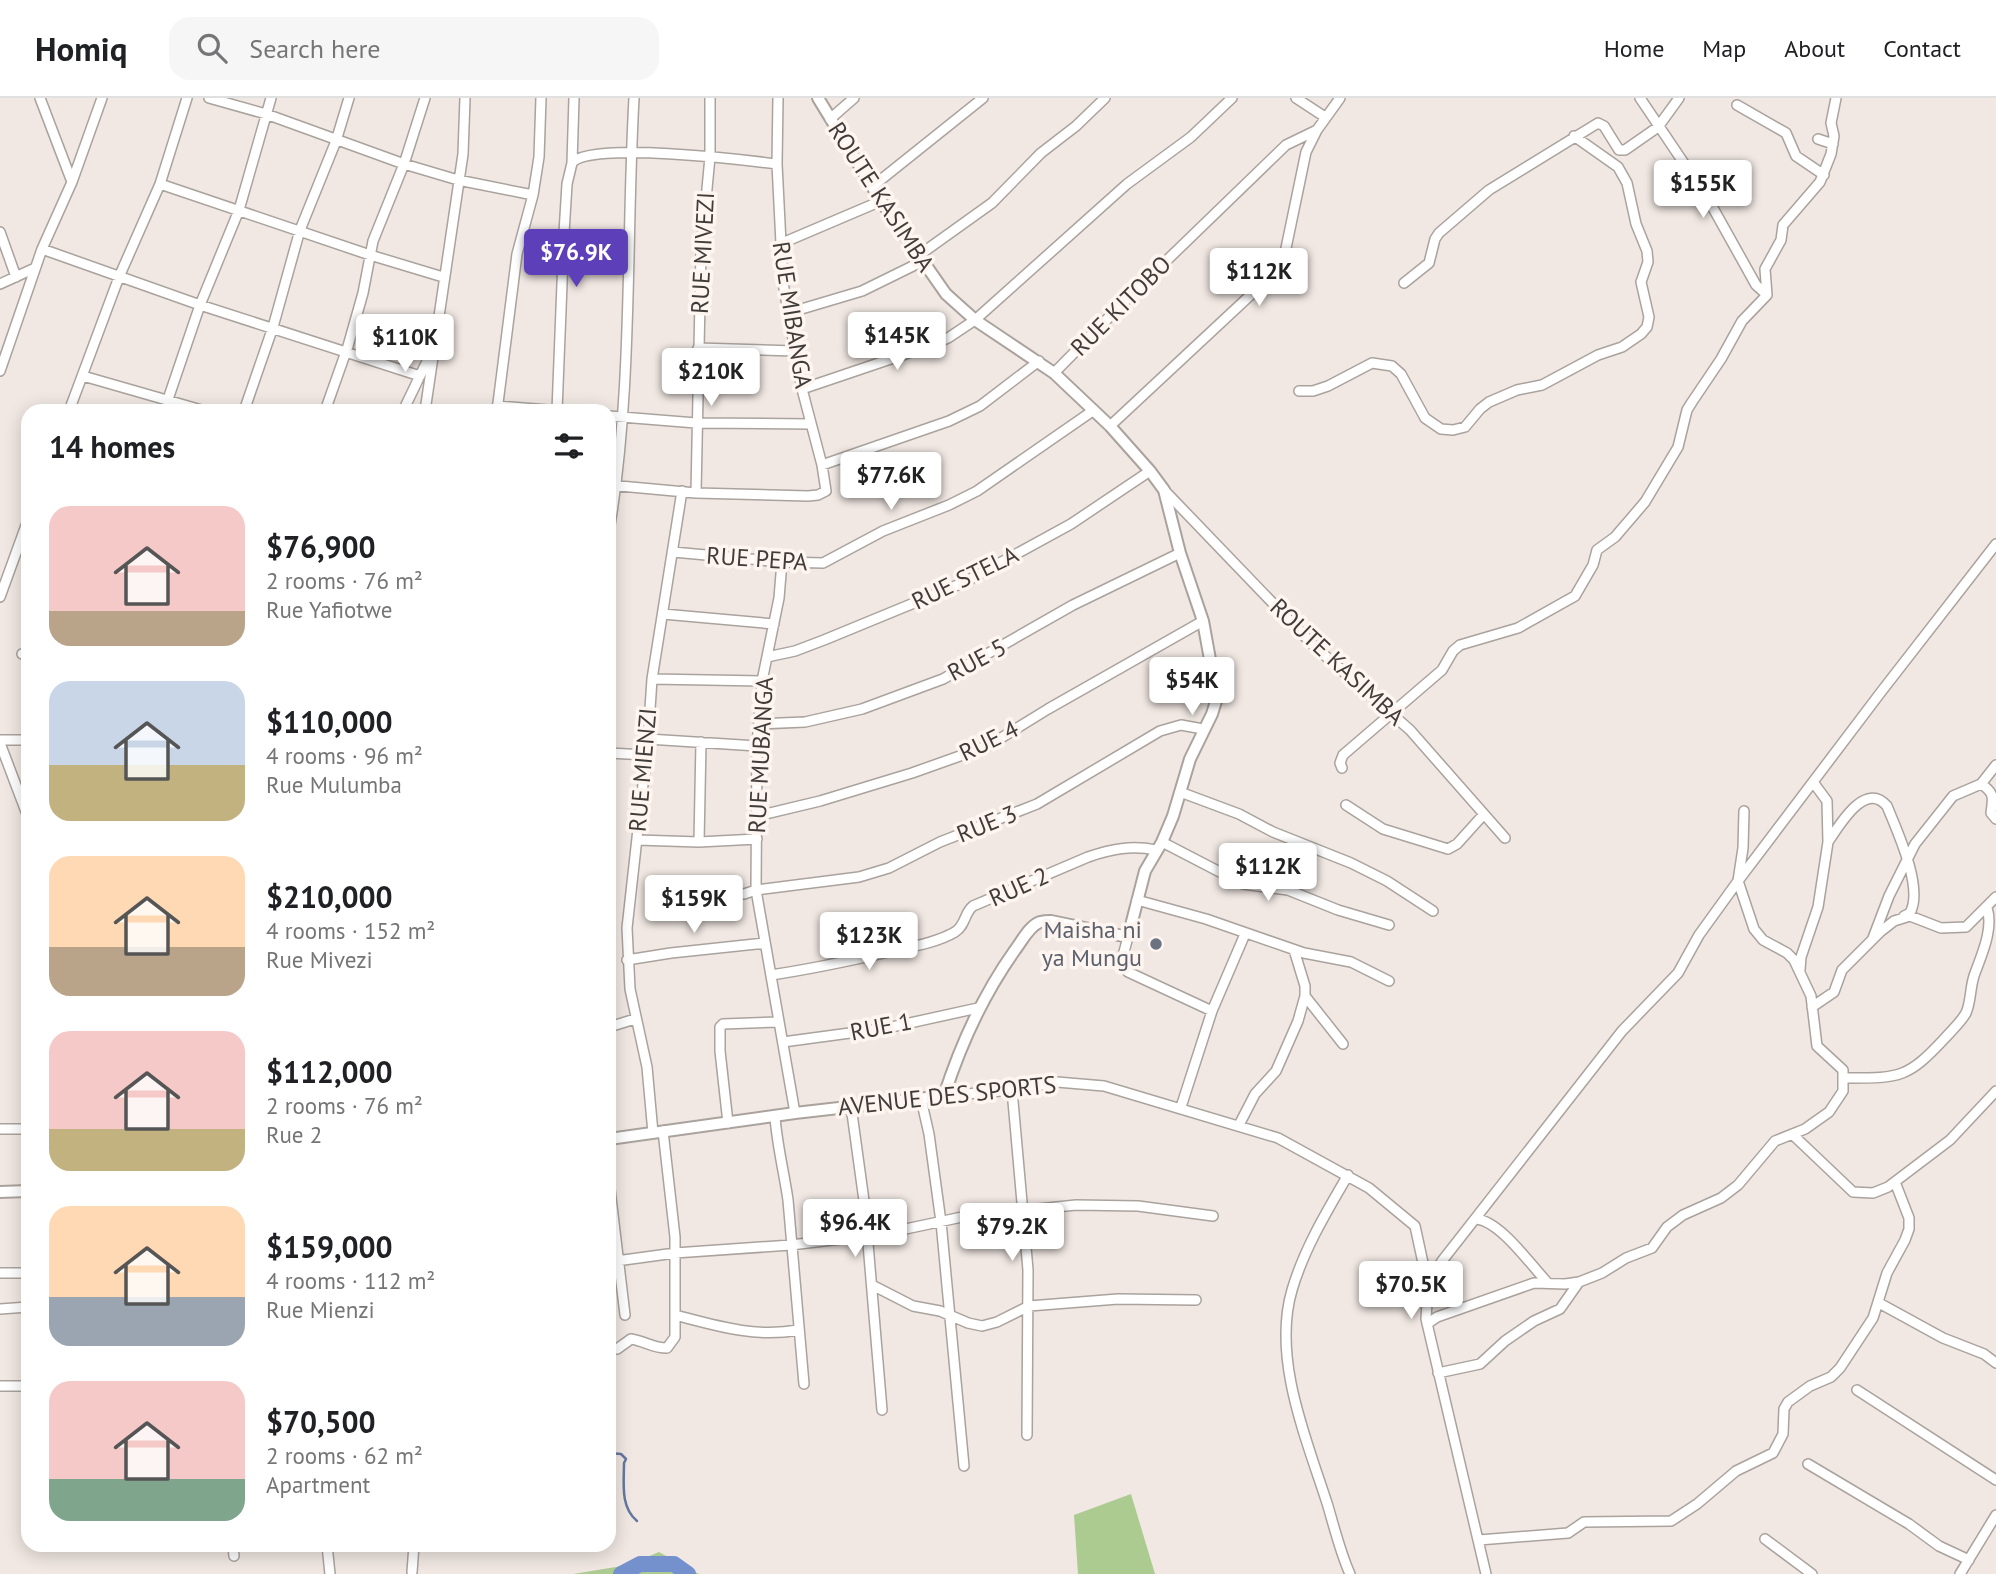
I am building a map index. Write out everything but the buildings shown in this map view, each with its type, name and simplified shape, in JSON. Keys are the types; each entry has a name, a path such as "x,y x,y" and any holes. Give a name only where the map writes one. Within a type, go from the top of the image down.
{"street":[{"path":"40,98 72,182"},
{"path":"0,371 42,249 72,182 102,98"},
{"path":"72,404 119,277 160,184 187,98"},
{"path":"209,98 314,130 336,141 404,164 458,180 533,195"},
{"path":"167,404 200,305 239,210 271,98"},
{"path":"246,404 273,327 300,230 336,141 349,98"},
{"path":"327,404 363,293 373,241 404,164 425,98"},
{"path":"426,404 463,154 466,98"},
{"path":"498,404 517,254 533,195 539,156 541,98"},
{"path":"558,404 564,233 567,184 572,163 574,98"},
{"path":"616,465 623,418 634,98"},
{"name":"RUE MIVEZI","path":"696,492 701,252 710,157 710,98"},
{"name":"RUE MIBANGA","path":"696,492 808,496 823,494 827,487 788,313 780,244 778,98"},
{"name":"ROUTE KASIMBA","path":"818,98 881,201 946,294 975,320 1039,361 1094,410 1164,490 1317,649 1410,730 1505,838"},
{"path":"830,119 854,98"},
{"path":"873,186 983,98"},
{"path":"788,313 862,291 920,259 992,203 1041,153 1105,98"},
{"path":"803,389 932,345 975,320 1127,184 1191,137 1232,98"},
{"path":"1296,98 1325,117"},
{"path":"1110,426 1272,275 1285,253 1306,152 1325,117 1340,98"},
{"path":"1640,98 1708,200 1756,285 1767,295"},
{"path":"1404,283 1429,263 1439,233 1489,190 1594,124 1601,123 1622,151 1658,127 1679,98"},
{"path":"1342,768 1340,759 1343,755 1442,670 1453,651 1460,645 1518,628 1575,596 1599,547 1615,537 1645,502 1681,439 1687,410 1721,359 1742,321 1767,295 1766,267 1781,240 1785,220 1824,175 1833,144 1831,123 1836,98"},
{"path":"1737,105 1786,133 1796,156 1824,175"},
{"name":"RUE KITOBO","path":"1054,373 1286,145 1317,130"},
{"path":"1299,391 1313,391 1328,386 1372,363 1392,366 1401,374 1425,418 1441,429 1453,430 1465,427 1489,402 1517,390 1542,386 1641,334 1647,327 1649,317 1641,282 1648,262 1647,251 1636,225 1627,183 1618,166 1574,136"},
{"path":"1818,139 1833,144"},
{"path":"572,163 581,156 631,153 777,164"},
{"path":"160,184 443,277"},
{"path":"780,244 881,201"},
{"path":"0,232 16,277"},
{"path":"42,249 200,305 421,376"},
{"path":"0,284 35,268"},
{"path":"698,348 795,351"},
{"path":"407,404 432,349"},
{"path":"822,465 949,421 980,406 1039,361"},
{"path":"83,376 107,385 184,404"},
{"name":"RUE PEPA","path":"673,552 823,563 883,531 978,491 1094,410"},
{"path":"616,417 811,425"},
{"name":"RUE STELA","path":"767,657 795,651 965,582 1071,524 1150,471"},
{"path":"616,485 696,492"},
{"name":"ROUTE KASIMBA","path":"1164,490 1180,553 1203,621 1217,698 1190,759 1159,846 1145,872 1121,963 1128,972 1212,1011"},
{"name":"RUE MIENZI","path":"616,1349 631,1339 639,1340 653,1348 667,1348 675,1337 675,1253 648,1067 635,1019 627,960 626,928 648,739 652,680 682,491"},
{"path":"0,597 21,539"},
{"path":"1486,1574 1427,1324 1425,1303 1428,1286 1441,1261 1542,1131 1622,1031 1678,973 1699,935 1738,881 1996,544"},
{"name":"RUE 5","path":"759,724 805,722 862,709 943,679 1073,604 1180,553"},
{"name":"RUE MUBANGA","path":"782,562 774,624 762,681 757,746 756,890 795,1113"},
{"path":"663,614 774,624"},
{"name":"RUE 4","path":"757,816 820,801 988,746 1203,621"},
{"path":"652,680 762,681"},
{"name":"RUE 3","path":"693,892 744,894 756,890 859,877 889,868 940,842 1037,804 1160,731 1181,725 1203,729"},
{"path":"648,739 757,746"},
{"path":"21,740 0,742 21,798"},
{"path":"699,842 701,742"},
{"path":"616,753 646,755"},
{"path":"1871,941 1907,858 1921,835 1954,796 1981,784 1996,765"},
{"path":"1799,972 1801,957 1818,907 1828,842 1827,802 1813,782"},
{"path":"1981,784 1994,796 1991,813 1996,820"},
{"path":"1180,792 1239,814 1273,832 1351,863 1387,881 1433,911"},
{"path":"1812,1007 1834,992 1842,970 1894,921 1910,913 1914,901 1907,858 1887,807 1877,799 1861,802 1853,808 1828,842"},
{"path":"1346,805 1390,832 1448,849 1457,844 1484,814"},
{"path":"1427,1324 1437,1317 1534,1283 1579,1282 1652,1248 1667,1227 1684,1215 1721,1198 1738,1185 1775,1141 1805,1129 1829,1112 1843,1091 1843,1070 1818,1046 1811,996 1794,960 1763,940 1754,929 1738,881 1743,848 1744,811"},
{"path":"637,841 757,839"},
{"name":"RUE 2","path":"771,975 930,942 961,928 968,910 973,906 1088,857 1107,850 1125,848 1159,846 1243,884 1288,890 1338,910 1389,925"},
{"path":"1904,916 1914,916 1941,928 1959,929 1971,924 1996,897"},
{"path":"1137,900 1206,919 1294,950 1351,962 1389,981"},
{"path":"1845,1078 1888,1077 1906,1073 1923,1061 1961,1020 1967,1010 1989,928 1987,908"},
{"path":"944,1096 955,1060 978,1008 1030,929 1040,922 1051,921 1128,937"},
{"path":"1181,1107 1212,1011 1245,934"},
{"path":"627,960 765,943"},
{"path":"1239,1125 1255,1094 1276,1071 1298,1021 1305,986 1294,950"},
{"path":"1305,996 1343,1044"},
{"name":"RUE 1","path":"783,1042 887,1028 978,1008"},
{"path":"616,1025 635,1019"},
{"path":"729,1123 719,1027 723,1024 778,1022"},
{"name":"AVENUE DES SPORTS","path":"616,1138 851,1106 1012,1090 1057,1082 1104,1086 1278,1138 1370,1188 1415,1226 1428,1286"},
{"path":"1012,1090 1029,1306 1027,1435"},
{"path":"1792,1134 1853,1192 1873,1193 1895,1182 1950,1140 1995,1094"},
{"path":"921,1099 929,1134 941,1222 964,1466"},
{"path":"851,1106 867,1235 882,1410"},
{"path":"775,1117 777,1146 784,1172 804,1384"},
{"path":"0,1129 21,1129"},
{"path":"1348,1175 1319,1225 1291,1291 1286,1337 1287,1369 1303,1430 1350,1574"},
{"path":"1479,1540 1568,1533 1584,1522 1623,1523 1675,1519 1736,1471 1773,1453 1783,1434 1784,1409 1788,1402 1810,1386 1831,1377 1840,1368 1873,1318 1887,1273 1909,1229 1909,1218 1895,1182"},
{"path":"0,1192 21,1191"},
{"path":"616,1261 675,1253 791,1245 1021,1210 1076,1205 1139,1206 1213,1216"},
{"path":"1476,1219 1488,1221 1548,1282"},
{"path":"616,1232 625,1315"},
{"path":"0,1273 21,1273"},
{"path":"1438,1373 1480,1364 1505,1341 1534,1321 1560,1308 1579,1282"},
{"path":"872,1285 913,1306 949,1314 968,1323 989,1325 1029,1306 1118,1299 1196,1300"},
{"path":"1879,1303 1943,1338 1984,1354 1996,1363"},
{"path":"0,1309 21,1308"},
{"path":"675,1315 772,1335 798,1330"},
{"path":"0,1386 21,1386"},
{"path":"1857,1390 1996,1480"},
{"path":"1808,1464 1909,1524 1938,1546 1969,1560"},
{"path":"1961,1571 1996,1515"},
{"path":"1765,1539 1812,1574"},
{"path":"328,1552 330,1574"},
{"path":"412,1572 413,1552"}],"green space":[{"path":"1131,1494 1155,1574 1078,1574 1074,1515"},
{"path":"659,1552 699,1574 573,1574 628,1565"}],"waterway":[{"path":"616,1454 626,1459 625,1502 637,1521"},
{"path":"621,1574 640,1564 674,1564 688,1574"}],"place":[{"name":"Maisha ni ya Mungu","path":"1156,944"}]}
